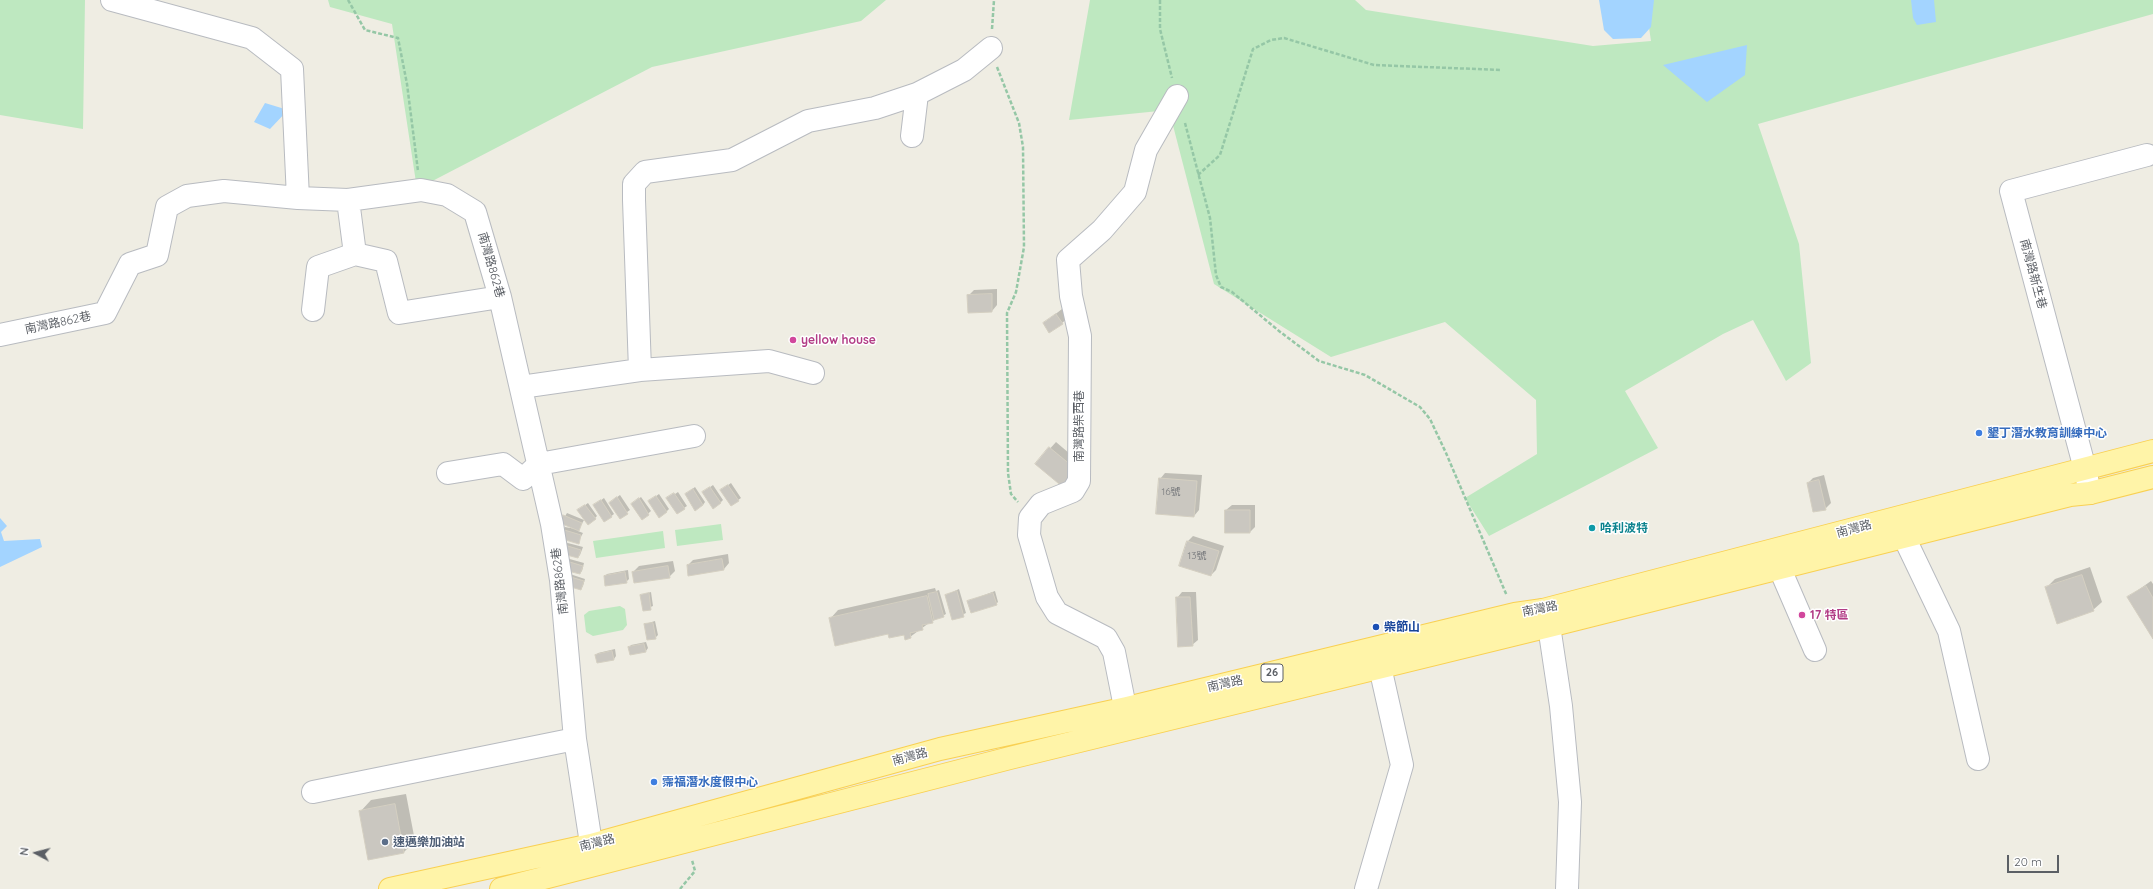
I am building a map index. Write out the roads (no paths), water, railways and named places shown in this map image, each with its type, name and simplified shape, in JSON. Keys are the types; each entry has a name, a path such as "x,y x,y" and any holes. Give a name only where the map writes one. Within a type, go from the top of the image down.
{"main road":[{"name":"南灣路","path":"501,889 593,856 940,749 1128,718 1380,668 1546,618 2153,451"},
{"name":"南灣路","path":"390,889 687,842 1128,718 1515,614 1546,618 1780,569 2070,495 2090,493 2153,477"}],"street":[{"path":"112,0 252,38 292,69 298,198"},
{"path":"640,370 634,184 645,172 732,160 808,121 875,108 918,94 964,70 991,48"},
{"path":"912,136 918,94"},
{"name":"南灣路柴西巷","path":"1128,718 1114,652 1106,638 1057,613 1047,597 1029,535 1030,518 1041,504 1073,491 1079,481 1080,336 1070,296 1068,260 1102,230 1136,192 1146,150 1177,96"},
{"name":"南灣路新生巷","path":"2090,493 2085,469 2011,191 2147,155"},
{"name":"南灣路862巷","path":"0,335 105,313 130,264 156,255 167,207 187,196 224,191 298,198 348,200 421,190 447,196 475,212 500,297 552,524 561,580 575,739 593,856"},
{"path":"348,200 355,254"},
{"path":"313,310 318,267 355,254 386,260 399,313 500,297"},
{"path":"521,387 640,370 769,361 813,373"},
{"path":"448,473 502,464 523,480 539,464 694,436"},
{"path":"1904,537 1949,631 1978,759"},
{"path":"1780,569 1814,650"},
{"path":"1546,618 1561,706 1570,802 1566,889"},
{"path":"1366,888 1402,765 1380,668"},
{"path":"313,792 575,739"}],"water":[{"path":"1599,0 1654,0 1651,27 1641,38 1613,39 1604,30"},
{"path":"1911,0 1934,0 1936,22 1917,25 1913,18"},
{"path":"1747,45 1745,75 1707,102 1663,65"},
{"path":"265,103 288,110 270,129 254,122"},
{"path":"0,518 7,526 1,532 4,541 40,539 42,547 0,567"}],"place":[{"name":"yellow house","path":"793,340"},
{"name":"墾丁潛水教育訓練中心","path":"1979,433"},
{"name":"哈利波特","path":"1592,528"},
{"name":"17 特區","path":"1802,615"},
{"name":"柴節山","path":"1376,627"},
{"name":"霈福潛水度假中心","path":"654,782"},
{"name":"速邁樂加油站","path":"385,842"}]}
